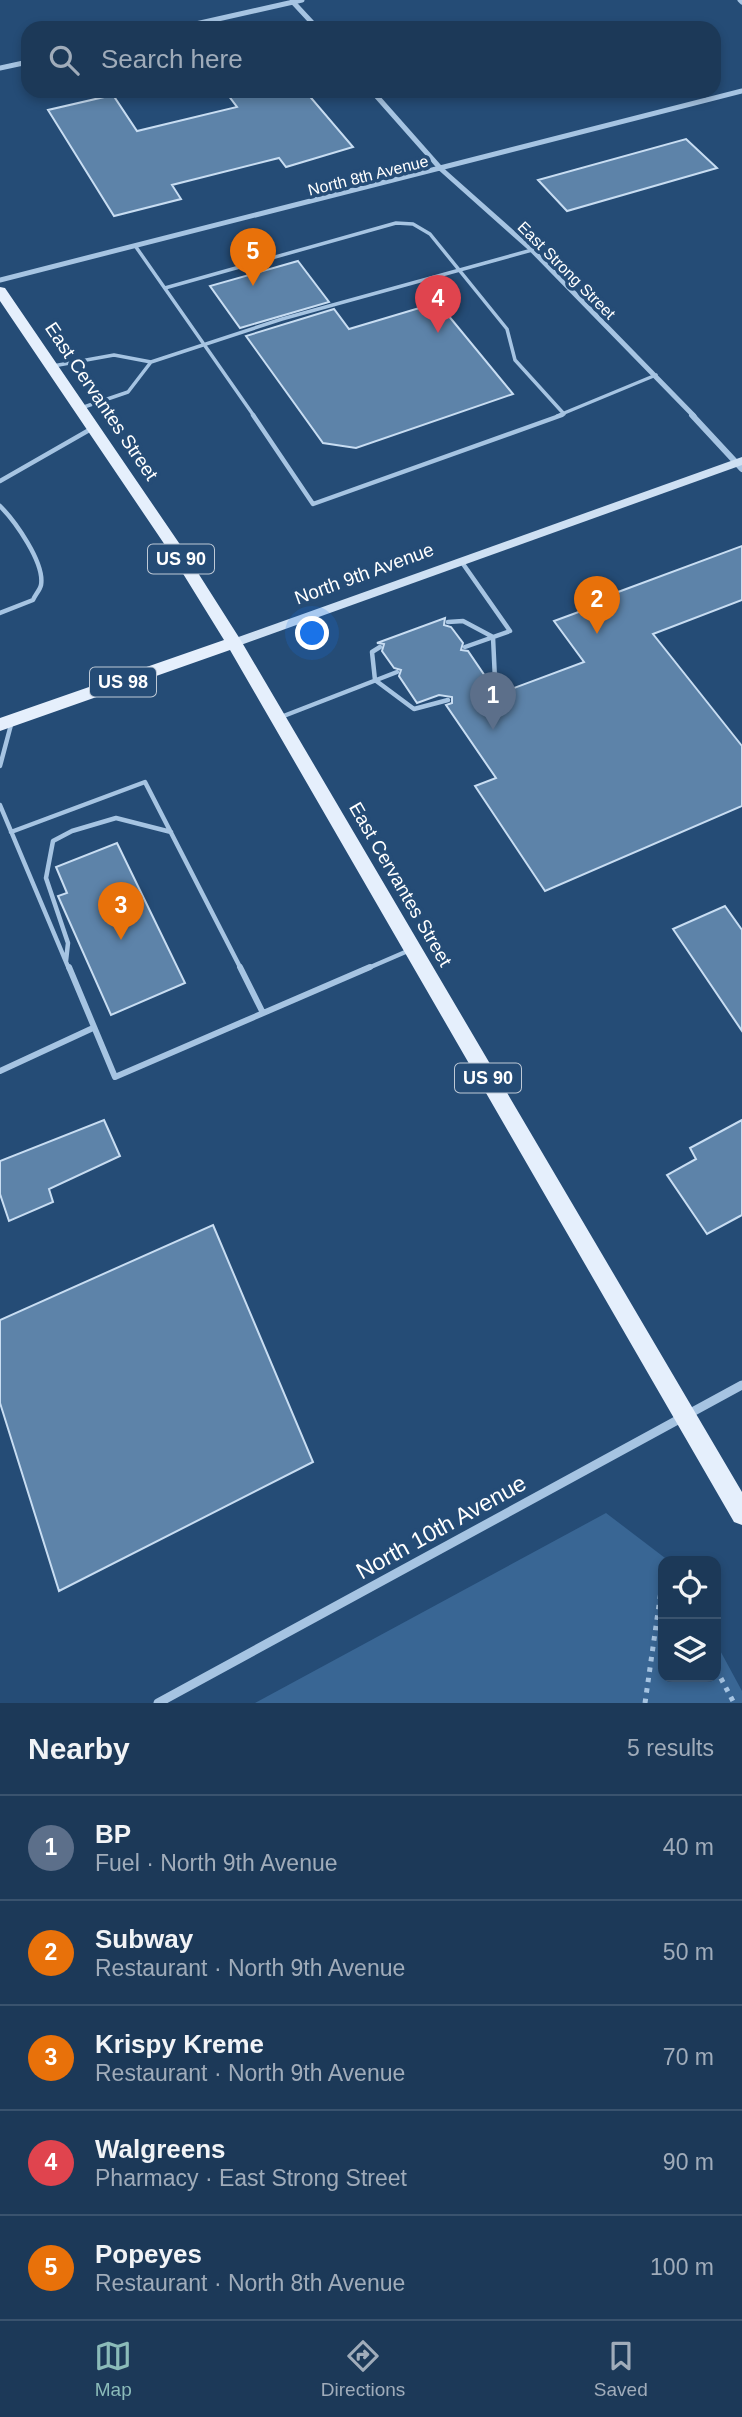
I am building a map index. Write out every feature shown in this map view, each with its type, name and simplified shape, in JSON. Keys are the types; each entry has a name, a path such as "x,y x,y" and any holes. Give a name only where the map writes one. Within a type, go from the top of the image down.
{"main road":[{"name":"East Cervantes Street","path":"0,291 174,547 234,643 742,1514"},
{"name":"North 9th Avenue","path":"6,723 740,464"}],"street":[{"path":"207,21 302,0"},
{"path":"293,1 311,21"},
{"path":"0,68 21,64"},
{"name":"North 8th Avenue","path":"721,96 742,91"},
{"name":"East Strong Street","path":"378,98 441,169 532,250 740,464"},
{"name":"North 8th Avenue","path":"0,280 715,98"},
{"name":"North 10th Avenue","path":"158,1703 742,1385"}],"lane":[{"path":"165,288 396,223 413,224 430,234 507,329 515,360 564,414"},
{"path":"136,247 206,344 313,504 564,414 656,375"},
{"path":"51,367 114,355 151,362 282,319 532,250"},
{"path":"80,409 128,392 151,362"},
{"path":"0,481 92,428"},
{"path":"0,506 12,516 40,572 41,586 33,600 0,612"},
{"path":"461,561 510,631 465,647"},
{"path":"448,622 463,621 493,637"},
{"path":"482,687 495,680 493,637"},
{"path":"380,647 372,652 376,680 414,709 448,700"},
{"path":"278,718 397,672"},
{"path":"0,766 6,723"},
{"path":"11,832 145,782 263,1013"},
{"path":"0,806 115,1077 412,949"},
{"path":"66,962 68,943 46,878 52,841 72,831 116,818 171,832"},
{"path":"0,1071 93,1028"}],"path":[{"path":"645,1703 658,1612"},
{"path":"721,1678 734,1703"}],"shaded area":[{"path":"606,1513 662,1556 658,1556 658,1682 721,1682 721,1652 742,1691 742,1703 255,1703"}],"building":[{"path":"100,98 115,98 137,131 237,107 230,98 311,98 353,147 286,167 279,158 172,185 181,199 114,216 48,110"},
{"path":"686,139 717,168 567,211 538,180"},
{"path":"298,261 329,302 240,328 210,286"},
{"path":"426,306 443,309 513,394 356,448 323,443 246,336 334,309 349,329"},
{"path":"742,546 742,600 653,634 742,746 742,806 545,891 475,786 496,778 446,705 452,703 452,697 439,695 417,703 399,676 401,670 394,668 382,651 384,644 377,643 445,618 444,625 451,627 463,643 461,650 468,651 487,679 478,684 478,690 483,692 493,687 498,694 584,662 554,621 614,599 610,595"},
{"path":"117,843 185,983 111,1015 58,896 67,893 56,867"},
{"path":"725,906 742,930 742,1031 673,929"},
{"path":"104,1120 120,1156 49,1189 53,1202 9,1221 0,1194 0,1161"},
{"path":"742,1120 742,1215 707,1234 667,1175 696,1159 690,1148"},
{"path":"213,1225 313,1462 59,1591 0,1403 0,1320"}],"place":[{"name":"Popeyes","path":"253,286"},
{"name":"Walgreens","path":"438,333"},
{"name":"Subway","path":"597,634"},
{"name":"BP","path":"493,730"},
{"name":"Krispy Kreme","path":"121,940"}]}
